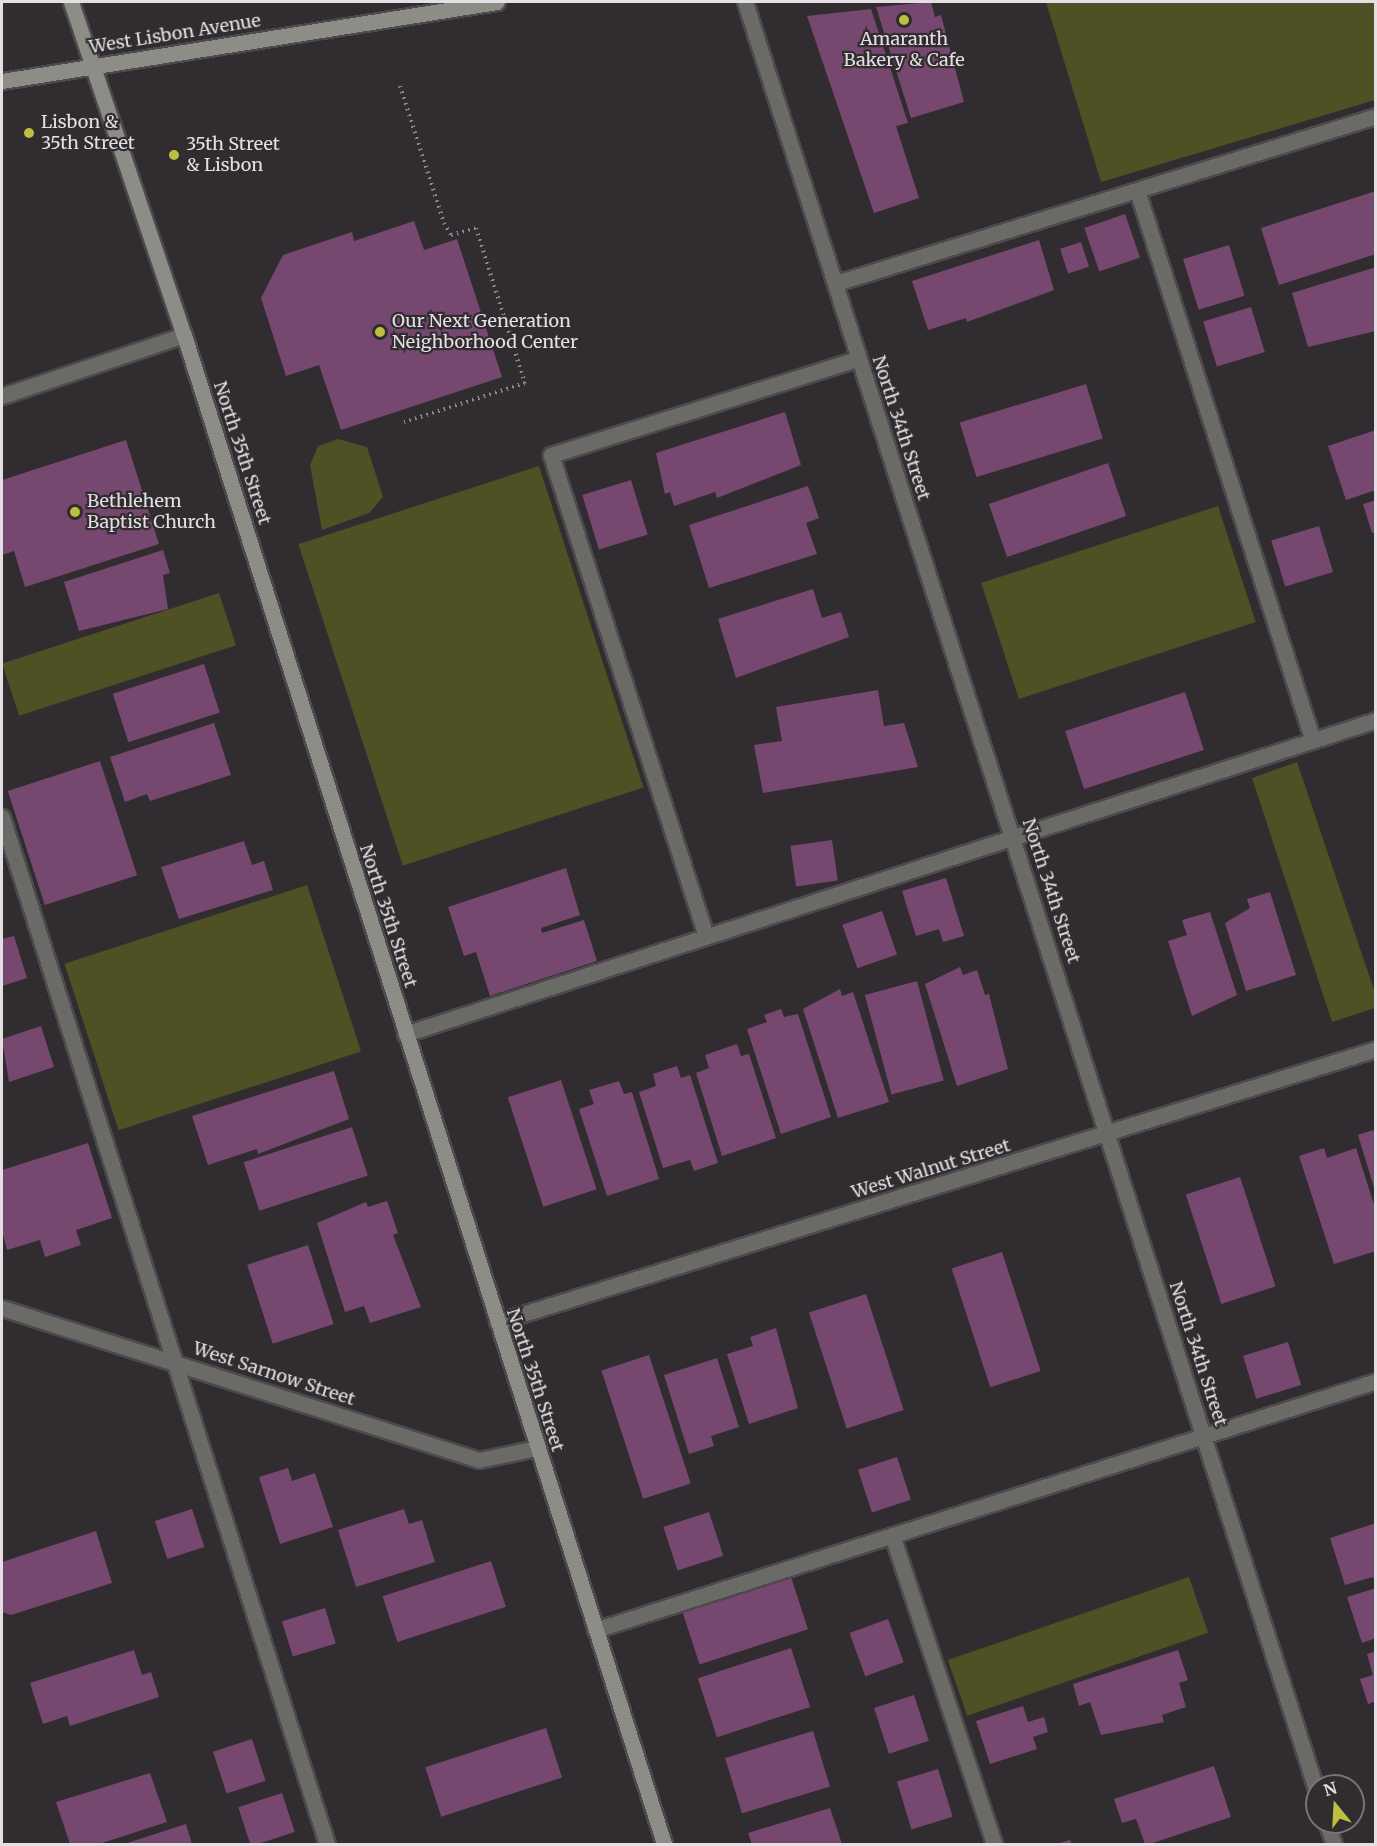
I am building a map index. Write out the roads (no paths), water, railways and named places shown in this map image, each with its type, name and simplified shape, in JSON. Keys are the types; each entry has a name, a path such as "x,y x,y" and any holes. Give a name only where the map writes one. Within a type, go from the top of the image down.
{"main road":[{"name":"North 35th Street","path":"71,2 184,335 496,1323 664,1845"},
{"name":"West Lisbon Avenue","path":"2,81 497,2"}],"street":[{"name":"North 34th Street","path":"745,2 1311,1774"},
{"path":"836,283 1376,116"},
{"path":"1137,190 1313,741"},
{"path":"2,396 184,335"},
{"path":"706,936 551,455 858,359"},
{"path":"405,1034 1376,720"},
{"path":"2,817 327,1845"},
{"name":"West Walnut Street","path":"496,1323 1108,1135 1376,1049"},
{"name":"West Sarnow Street","path":"2,1308 479,1460 536,1448"},
{"path":"595,1630 1376,1381"},
{"path":"892,1535 994,1845"}],"place":[{"name":"Amaranth Bakery & Cafe","path":"904,20"},
{"name":"Lisbon & 35th Street","path":"29,133"},
{"name":"35th Street & Lisbon","path":"174,155"},
{"name":"Our Next Generation Neighborhood Center","path":"380,332"},
{"name":"Bethlehem Baptist Church","path":"75,512"}]}
